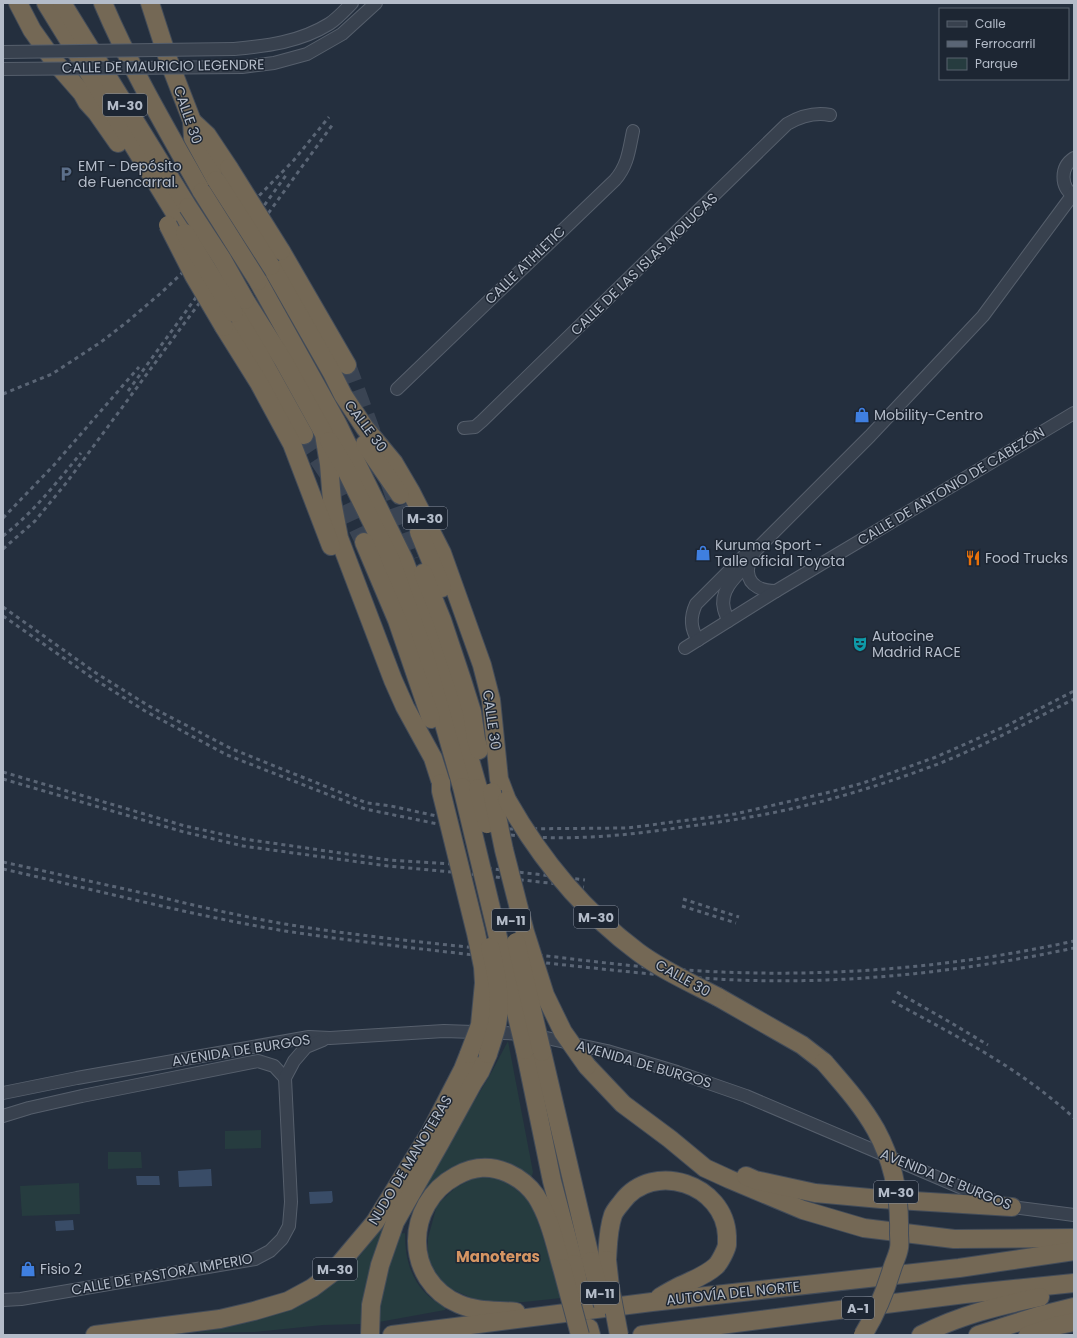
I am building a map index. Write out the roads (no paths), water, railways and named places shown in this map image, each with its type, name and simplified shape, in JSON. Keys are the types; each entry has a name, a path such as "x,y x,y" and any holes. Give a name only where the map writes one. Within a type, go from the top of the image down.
{"highway":[{"path":"18,3 32,30 54,61 97,113 146,187 178,220"},
{"path":"46,3 178,220 194,276 235,313 304,435"},
{"name":"CALLE 30","path":"62,3 178,220 222,259 235,313 284,360 324,434 330,464 332,501 339,538 401,699 433,758 522,826 543,857 590,911 639,952 675,975 718,997 802,1045 824,1062 851,1094 876,1131 891,1168 896,1190 899,1222 899,1248 878,1309 863,1335"},
{"path":"103,3 119,40 165,127 214,182 269,268 333,416 404,560 421,605 461,728 469,786 511,989"},
{"name":"CALLE 30","path":"150,3 168,59 192,121 207,135 214,182"},
{"path":"214,182 237,229 347,365"},
{"name":"CALLE 30","path":"269,268 332,373 343,395 365,428 394,463 412,492 442,553 482,666 491,700 500,779 441,791 480,953 484,983"},
{"path":"235,313 259,383 292,444 340,571 380,668 401,699"},
{"path":"324,434 344,466 391,561 469,786"},
{"path":"364,542 396,620 469,786 504,850 529,946 545,995 563,1032 587,1066 623,1104 705,1168 803,1210 864,1228 954,1239 1074,1238"},
{"path":"370,1335 371,1305 380,1265 395,1222 476,1077 480,1054 490,1030 492,1011 493,988 485,946 446,792 469,786 483,761 476,739 472,712 455,658 442,620 416,558"},
{"name":"M-11","path":"469,786 502,970 511,989 534,1051"},
{"name":"M-11","path":"469,786 514,931 534,1051 552,1181 611,1335"},
{"name":"NUDO DE MANOTERAS","path":"95,1335 220,1320 288,1301 317,1285 332,1273 375,1222 430,1133 463,1069 480,1054 480,1025 484,983"},
{"path":"676,1145 755,1180 815,1193 881,1199 1012,1207"},
{"path":"561,1314 467,1307 443,1295 433,1287 424,1273 418,1252 419,1226 426,1206 435,1192 442,1185 464,1172 478,1168 491,1167 519,1178 536,1196 547,1218 584,1263 610,1287 619,1335"},
{"path":"580,1335 584,1263 608,1235 614,1214 628,1194 645,1183 670,1180 689,1185 706,1195 719,1208 726,1225 727,1246 716,1266 697,1279 676,1288 652,1302"},
{"name":"AUTOVÍA DEL NORTE","path":"392,1335 652,1302 959,1268 1074,1251"},
{"name":"M-11","path":"584,1263 591,1335"},
{"name":"AUTOVÍA DEL NORTE","path":"642,1335 965,1294 1074,1283"},
{"path":"921,1335 954,1319 978,1311 1008,1303 1074,1290"},
{"path":"978,1335 1038,1316 1074,1308"},
{"path":"1028,1335 1055,1326 1074,1322"}],"street":[{"name":"CALLE DE MAURICIO LEGENDRE","path":"3,52 234,50 270,46 300,38 330,24 352,3"},
{"name":"CALLE DE MAURICIO LEGENDRE","path":"3,69 242,66 274,63 307,54 342,34 376,3"},
{"name":"CALLE DE LAS ISLAS MOLUCAS","path":"464,428 475,427 482,421 787,124 798,117 810,114 830,115"},
{"name":"CALLE ATHLETIC","path":"397,389 615,180 623,171 627,160 633,131"},
{"path":"728,621 723,600 725,591 749,563 754,552 865,441 983,316 1073,195 1067,191 1063,178 1067,165 1074,158"},
{"name":"CALLE DE ANTONIO DE CABEZÓN","path":"685,648 776,590 1074,413"},
{"path":"698,640 694,634 691,622 696,604 746,554 754,552"},
{"path":"749,563 748,573 750,580 755,586 761,590 776,590"},
{"name":"AVENIDA DE BURGOS","path":"3,1093 77,1078 309,1037 330,1038 444,1030 528,1034 607,1050 746,1096 981,1196 1012,1207 1074,1215"},
{"path":"285,1078 294,1061 306,1047 330,1038"},
{"name":"AVENIDA DE BURGOS","path":"3,1116 29,1108 82,1096 258,1061 274,1066 285,1078"},
{"name":"CALLE DE PASTORA IMPERIO","path":"3,1300 21,1299 255,1259 270,1250 282,1239 289,1226 291,1202 285,1078"}],"water":[{"path":"211,1169 212,1186 179,1187 178,1171"},
{"path":"136,1176 159,1176 160,1185 137,1185"},
{"path":"332,1191 333,1201 331,1203 310,1204 309,1192"},
{"path":"73,1220 74,1230 56,1231 55,1221"}],"tunnel":[{"path":"347,365 372,433"},
{"path":"304,435 312,450 341,493 364,542"},
{"path":"389,481 416,558"}],"railway":[{"path":"248,207 294,160 329,117"},
{"path":"259,226 333,124"},
{"path":"255,218 287,174"},
{"path":"3,394 52,374 101,342 162,292 197,259"},
{"path":"128,391 208,281"},
{"path":"3,549 35,521 67,482 212,286"},
{"path":"3,518 54,465 139,367"},
{"path":"3,536 35,507 81,453"},
{"path":"3,607 96,673 149,706 232,749 367,803 391,806 473,824 508,829 627,828 735,814 826,793 863,783 936,757 1006,726 1074,691"},
{"path":"3,616 94,679 145,711 227,755 365,809 487,832"},
{"path":"503,834 547,838 616,835 727,821 799,807 869,788 938,764 1024,725 1074,699"},
{"path":"3,772 185,826 244,839 389,860 451,864 585,880"},
{"path":"3,779 184,832 243,846 388,866 584,887"},
{"path":"3,862 218,911 285,924 403,940 612,964 679,970 748,973 795,973 889,969 982,958 1074,941"},
{"path":"3,869 179,910 285,931 467,954 701,978 795,981 889,976 982,965 1074,948"},
{"path":"683,899 739,917"},
{"path":"682,906 736,923"},
{"path":"897,992 988,1045"},
{"path":"892,1001 1010,1068 1053,1100 1074,1118"}],"place":[{"name":"EMT - Depósito de Fuencarral.","path":"66,174"},
{"name":"Mobility-Centro","path":"862,415"},
{"name":"Kuruma Sport - Talle oficial Toyota","path":"703,553"},
{"name":"Food Trucks","path":"973,558"},
{"name":"Autocine Madrid RACE","path":"860,644"},
{"name":"Fisio 2","path":"28,1269"}],"district":[{"name":"Manoteras","path":"498,1256"}]}
